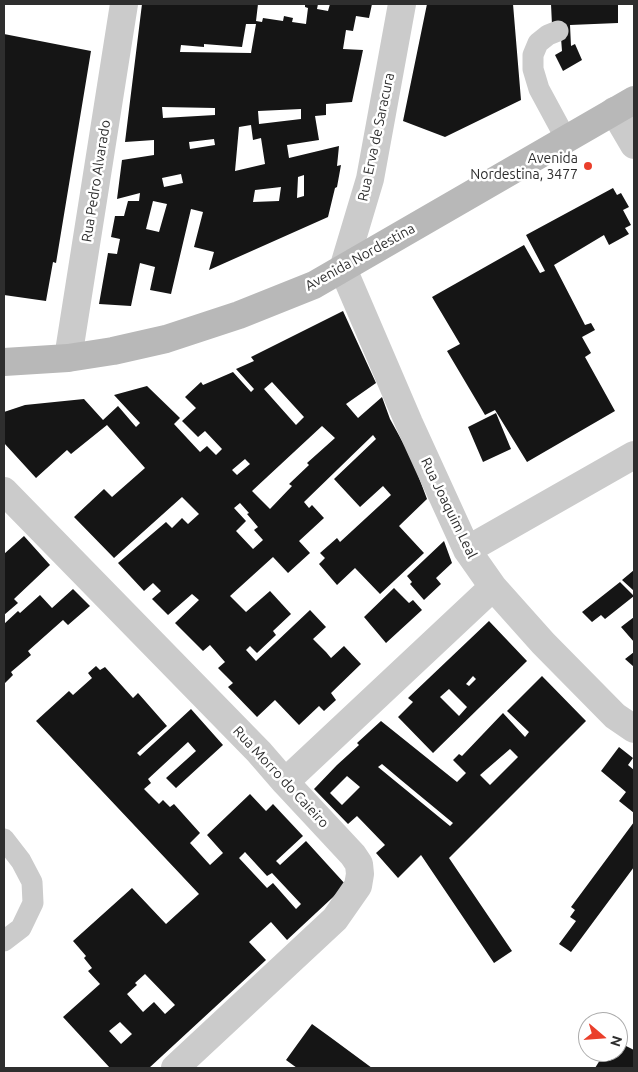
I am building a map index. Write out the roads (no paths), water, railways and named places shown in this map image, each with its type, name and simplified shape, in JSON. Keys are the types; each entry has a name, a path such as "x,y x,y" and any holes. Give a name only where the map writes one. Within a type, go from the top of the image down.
{"main road":[{"name":"Avenida Nordestina","path":"4,362 68,358 112,351 166,339 239,315 314,285 624,106"}],"street":[{"name":"Rua Pedro Alvarado","path":"68,358 124,4"},
{"name":"Rua Erva de Saracura","path":"343,268 370,179 402,4"},
{"path":"624,106 634,145"},
{"name":"Rua Joaquim Leal","path":"343,268 409,423 467,550 493,587 543,643 628,716"},
{"path":"467,550 634,455"},
{"name":"Rua Morro do Caieiro","path":"4,491 259,752 353,855 359,864 358,886 335,918 175,1068"},
{"path":"285,782 493,587"}],"lane":[{"path":"558,31 548,35 538,43 533,55 533,69 539,89 549,111 566,139"},
{"path":"4,839 21,861 32,882 33,903 21,928 4,941"}],"place":[{"name":"Avenida Nordestina, 3477","path":"588,166"}]}
